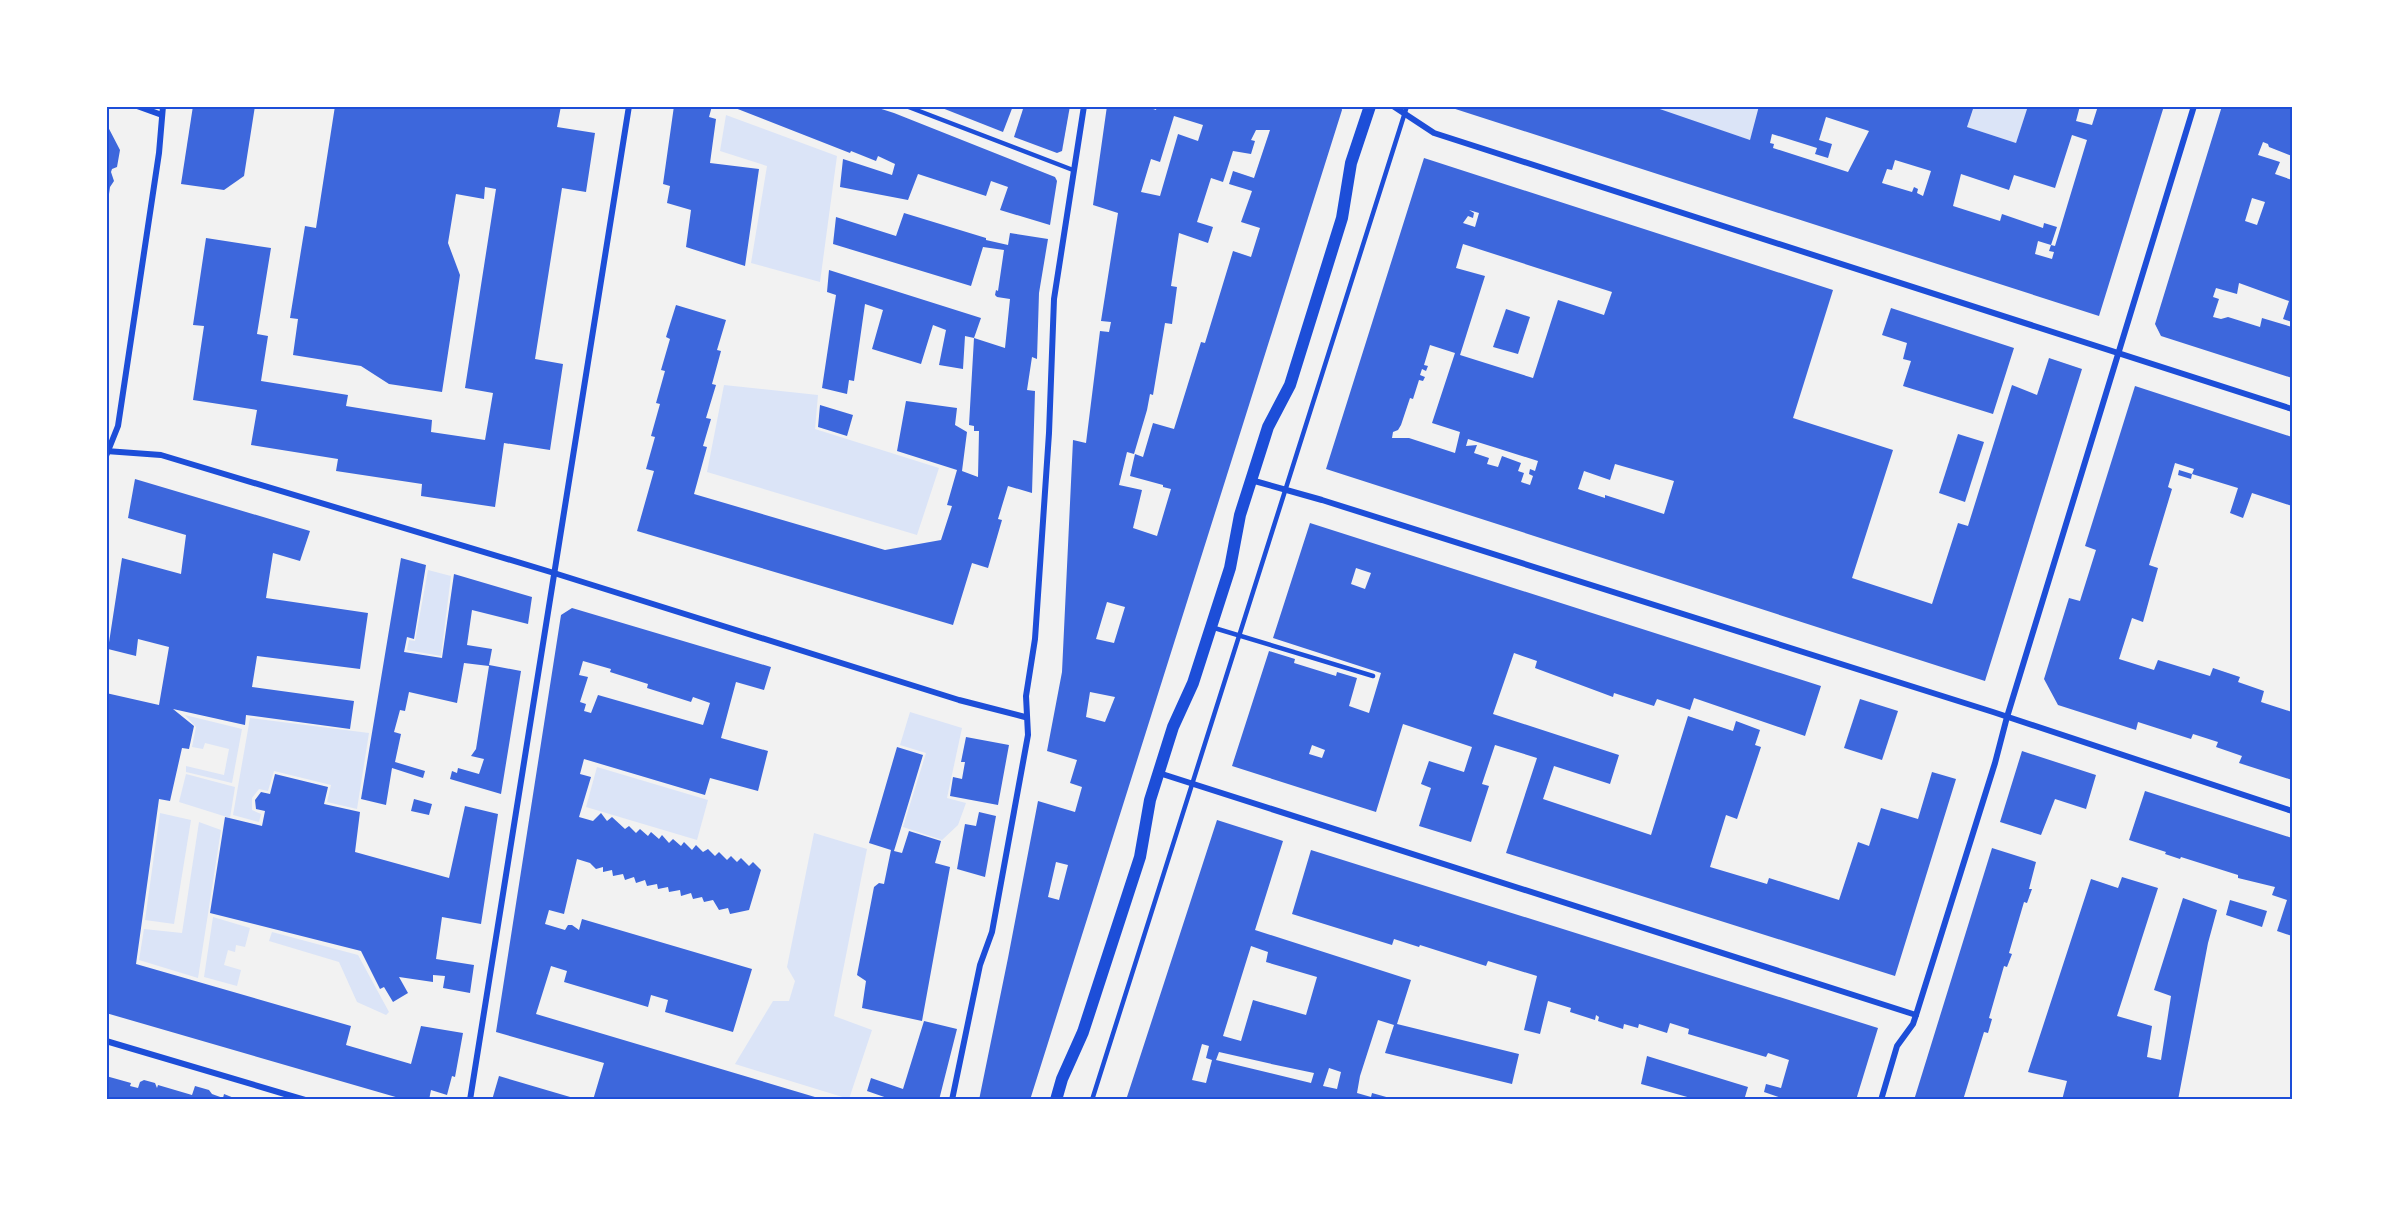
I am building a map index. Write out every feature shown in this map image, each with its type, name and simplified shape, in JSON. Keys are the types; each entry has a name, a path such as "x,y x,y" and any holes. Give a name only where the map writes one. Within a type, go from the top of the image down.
{"main road":[{"path":"1056,1100 1062,1078 1083,1032 1140,856 1150,800 1158,773 1173,727 1193,683 1230,568 1240,515 1268,427 1290,385 1342,218 1351,164 1370,106"}],"street":[{"path":"137,106 162,116"},
{"path":"163,106 159,153 117,426 107,453 161,455 554,573 948,697 1025,717"},
{"path":"470,1100 629,106"},
{"path":"952,1100 980,965 992,932 1028,735 1025,717 1026,696 1035,639 1054,298 1084,106"},
{"path":"1393,106 1434,133 2292,409"},
{"path":"1881,1100 1898,1046 1913,1024 1916,1015 1995,764 2007,717 2194,106"},
{"path":"1251,479 2007,717 2292,811"},
{"path":"1158,773 1916,1015"},
{"path":"106,1041 305,1100"}],"lane":[{"path":"906,106 1073,170"},
{"path":"1092,1100 1407,106"},
{"path":"1211,627 1373,676"}],"shaded area":[{"path":"1651,107 1760,107 1750,140"},
{"path":"1974,107 2028,107 2016,143 1967,127"},
{"path":"726,115 837,156 820,282 751,263 767,166 720,151"},
{"path":"724,385 818,395 815,429 939,468 917,535 707,472"},
{"path":"428,570 451,576 441,656 407,650 409,640 415,641"},
{"path":"910,712 962,728 947,798 966,803 958,825 942,840 903,827 926,753 900,745"},
{"path":"185,715 242,729 232,783 186,772 186,766 224,775 229,749 205,743 203,749 192,747 196,727"},
{"path":"250,718 369,733 357,809 327,802 331,785 274,771 268,791 259,789 252,798 252,810 261,814 259,822 233,815"},
{"path":"597,767 708,800 697,840 586,807"},
{"path":"186,774 235,787 230,818 179,802"},
{"path":"160,813 191,820 174,924 145,920"},
{"path":"199,822 221,830 198,978 139,960 144,929 182,933"},
{"path":"814,833 867,849 834,1016 872,1030 849,1099 735,1064 773,1001 789,1001 795,981 787,967"},
{"path":"213,917 250,928 245,947 236,945 235,952 228,950 224,965 241,970 237,986 204,977"},
{"path":"272,932 358,955 389,1012 386,1015 357,1002 339,962 269,941"}],"building":[{"path":"193,106 255,106 244,176 224,190 181,184"},
{"path":"335,106 561,106 557,127 595,133 586,192 562,188 535,359 563,364 550,450 504,443 495,507 421,496 422,484 336,471 338,459 251,445 257,410 193,400 204,326 193,325 206,238 271,248 257,334 268,336 261,381 348,395 346,406 432,420 431,432 485,440 493,393 465,388 496,189 485,187 484,199 456,194 448,243 460,275 442,392 389,384 361,366 293,355 298,319 290,318 305,226 316,228"},
{"path":"674,106 712,106 709,117 716,119 710,163 759,169 745,266 686,247 691,210 667,203 670,186 663,184"},
{"path":"730,106 872,106 894,113 1055,177 1057,181 1050,225 1000,210 1008,187 991,181 986,196 918,174 908,200 840,187 843,159 892,175 895,164 878,156 876,161 851,151 850,153"},
{"path":"937,106 1013,106 1003,132"},
{"path":"1024,106 1070,106 1062,151 1057,153 1014,137"},
{"path":"1107,106 1145,106 1156,110 1157,106 1341,106 1342,110 1030,1100 979,1100 1038,801 1075,812 1082,787 1070,783 1077,760 1047,751 1062,672 1073,440 1086,443 1100,331 1109,332 1111,322 1101,321 1118,213 1093,205","holes":["1174,116 1203,125 1198,141 1178,134 1160,196 1141,192 1151,159 1160,162","1256,130 1270,130 1254,178 1233,171 1229,184 1252,191 1241,222 1260,228 1251,257 1233,251 1205,343 1201,342 1174,429 1153,423 1143,457 1135,454 1130,476 1171,489 1157,536 1133,528 1142,490 1119,485 1127,452 1134,454 1150,394 1153,395 1165,323 1172,324 1177,287 1171,286 1179,233 1208,243 1213,227 1197,222 1211,178 1223,182 1233,151 1251,154 1255,141 1251,140","1107,602 1125,607 1114,643 1096,639","1090,692 1115,697 1105,722 1086,717","1056,862 1068,865 1059,900 1048,897"]},
{"path":"1446,106 1651,106 1750,140 1759,106 1974,106 1967,127 2016,143 2028,106 2080,106 2076,121 2092,125 2098,106 2164,106 2099,316","holes":["1826,117 1869,131 1848,172 1773,148 1774,144 1770,143 1772,134 1817,148 1815,154 1828,158 1832,144 1819,140","2072,135 2087,140 2055,246 2051,245 2057,227 2044,223 2043,228 2002,214 2000,221 1953,206 1961,174 2009,190 2014,175 2055,188","1895,160 1931,171 1923,196 1917,193 1918,189 1914,187 1912,192 1882,183 1887,169 1892,170","2038,241 2051,245 2049,251 2054,252 2052,259 2035,254"]},
{"path":"2222,106 2292,106 2292,156 2269,147 2263,142 2258,155 2280,162 2275,174 2292,180 2292,322 2283,319 2289,301 2239,283 2237,294 2216,288 2213,297 2219,299 2213,317 2221,319 2228,317 2260,327 2262,318 2292,327 2292,378 2161,336 2155,324","holes":["2252,198 2265,202 2257,225 2245,221"]},
{"path":"106,123 120,150 117,167 111,172 114,181 110,187 108,201"},
{"path":"1424,158 1833,290 1793,418 1893,450 1852,578 1932,604 1958,523 1968,526 2012,385 2037,395 2049,358 2082,369 1985,681 1326,469","holes":["1469,210 1479,213 1475,227 1463,223 1468,216 1473,218 1474,213","1463,244 1612,292 1604,315 1558,300 1533,378 1460,355 1485,276 1456,268","1430,345 1455,353 1432,423 1460,432 1455,453 1409,438 1392,438 1393,432 1401,425 1419,380 1423,381 1425,377 1420,375 1422,369 1426,371 1428,366 1424,365","1468,439 1538,461 1535,471 1530,469 1529,474 1533,476 1530,485 1521,482 1524,473 1518,471 1521,463 1502,456 1498,467 1487,464 1489,458 1474,453 1477,445 1466,446","1615,464 1674,481 1664,514 1578,489 1584,471 1610,480"]},
{"path":"904,213 1008,245 1010,233 1048,239 1039,293 1037,359 1032,357 1027,390 1035,391 1032,493 1008,486 998,519 1002,520 988,568 972,563 953,625 637,531 654,471 646,469 655,437 651,436 660,404 656,403 665,371 661,370 670,339 666,337 676,305 726,320 717,350 721,351 712,384 716,385 706,418 711,419 703,446 707,447 694,494 885,550 941,540 952,506 947,505 957,470 897,451 906,401 957,408 955,425 967,432 962,471 978,477 979,431 974,431 974,426 969,425 974,338 1005,348 1010,299 995,295 996,290 998,291 1004,250 983,247 971,286 833,244 836,217 896,236"},
{"path":"829,270 981,318 974,338 965,336 963,369 939,365 946,330 933,325 921,364 872,349 883,310 865,304 854,381 849,380 847,394 822,388 836,295 827,292"},
{"path":"1891,308 2014,348 1993,414 1903,386 1911,361 1903,359 1907,343 1882,335"},
{"path":"1506,309 1530,317 1518,354 1493,347"},
{"path":"2135,386 2292,437 2292,506 2252,493 2243,518 2230,513 2238,488 2192,474 2194,469 2175,463 2168,487 2172,489 2149,565 2158,568 2143,622 2132,618 2119,659 2154,670 2158,660 2210,676 2213,668 2240,677 2238,682 2264,691 2261,702 2292,712 2292,780 2239,763 2242,756 2216,747 2218,742 2193,734 2191,739 2138,722 2136,730 2058,705 2044,679 2069,598 2080,601 2096,550 2085,546"},
{"path":"820,405 853,415 847,436 818,427"},
{"path":"1958,434 1984,442 1965,502 1939,493"},
{"path":"2179,470 2192,474 2191,479 2178,475"},
{"path":"135,479 310,531 300,561 273,553 266,598 368,613 360,669 257,656 252,687 354,701 350,729 246,715 245,725 173,709 194,726 189,749 182,748 170,801 159,799 136,964 351,1026 346,1045 411,1064 421,1026 463,1033 455,1077 452,1076 447,1095 431,1090 429,1100 406,1100 106,1013 106,693 159,705 169,647 138,639 136,656 108,649 122,558 181,574 186,535 128,518"},
{"path":"1310,523 1821,686 1805,736 1694,698 1690,710 1657,699 1654,706 1614,693 1613,697 1535,668 1537,661 1514,653 1493,714 1619,755 1610,784 1554,766 1543,799 1651,835 1688,716 1733,731 1736,721 1760,730 1755,745 1761,747 1737,819 1726,815 1710,867 1767,884 1769,878 1839,900 1858,842 1869,846 1881,808 1918,819 1932,772 1956,779 1895,976 1506,853 1537,758 1495,745 1482,784 1489,786 1471,842 1419,826 1431,788 1421,784 1429,761 1464,772 1472,747 1403,724 1376,812 1232,766 1269,651 1295,659 1294,663 1336,676 1337,672 1357,678 1349,706 1369,713 1381,673 1273,638","holes":["1356,568 1371,573 1365,589 1351,584","1312,745 1325,750 1322,758 1309,754"]},
{"path":"401,558 426,565 414,639 407,637 404,652 442,658 454,574 532,597 528,624 472,610 467,645 492,649 489,665 521,671 501,794 450,779 452,771 457,773 458,768 479,774 484,759 471,756 476,749 489,666 464,663 457,703 409,692 405,711 400,710 394,732 401,734 395,762 425,771 423,778 392,768 386,805 361,799"},
{"path":"572,608 771,667 764,690 736,682 721,738 768,751 758,791 710,778 705,795 584,759 580,774 591,777 579,817 593,821 601,813 607,821 612,817 625,829 629,826 636,833 640,829 648,836 651,832 659,839 662,835 669,843 673,839 681,846 684,842 692,850 696,845 703,852 708,849 715,856 719,852 727,860 731,856 737,862 741,858 749,866 753,862 761,870 749,910 730,914 728,908 719,910 713,900 704,902 702,897 693,899 691,893 681,896 680,890 669,892 668,887 658,889 657,884 647,886 645,880 636,883 634,877 625,880 623,874 613,876 612,870 603,872 603,867 596,869 590,863 577,859 564,914 549,910 545,924 565,930 568,925 572,925 579,930 582,919 752,969 733,1032 665,1012 668,1000 651,995 648,1007 564,982 567,971 551,966 536,1014 825,1100 593,1100 604,1063 496,1032 561,615","holes":["583,661 611,669 610,672 648,684 647,688 691,702 693,697 710,703 703,725 598,695 591,713 584,711 586,704 580,702 588,677 579,675"]},
{"path":"1860,699 1898,711 1882,760 1844,748"},
{"path":"966,737 1009,745 998,805 950,796 953,777 962,779 965,762 961,762"},
{"path":"897,747 923,755 894,851 902,853 909,831 941,841 935,863 950,867 922,1021 862,1008 866,981 857,975 874,887 879,883 884,884 891,850 869,843"},
{"path":"2022,751 2096,775 2086,809 2055,799 2041,835 2000,822"},
{"path":"275,774 328,787 324,804 360,812 355,852 449,878 465,806 498,814 481,924 442,917 436,959 474,965 470,993 443,988 445,976 433,975 433,982 399,977 408,993 393,1002 384,987 380,989 361,951 210,913 225,817 262,826 265,811 256,809 255,800 261,792 270,794"},
{"path":"2145,791 2292,838 2292,936 2277,931 2287,900 2272,895 2275,887 2238,878 2238,875 2181,857 2180,859 2129,840"},
{"path":"414,799 432,804 429,815 411,811"},
{"path":"979,812 996,816 985,877 957,869 965,824 976,826"},
{"path":"1217,820 1283,841 1255,930 1411,980 1397,1024 1519,1054 1512,1084 1385,1053 1394,1025 1378,1020 1360,1076 1357,1093 1371,1097 1372,1093 1397,1100 1126,1100","holes":["1251,946 1268,952 1266,962 1317,977 1306,1015 1253,1000 1241,1041 1223,1036","1202,1044 1209,1046 1206,1058 1212,1060 1206,1083 1192,1080","1219,1052 1314,1073 1311,1083 1216,1060","1329,1068 1341,1072 1337,1089 1323,1086"]},
{"path":"1992,848 2036,862 2029,889 2032,889 2027,903 2024,902 2009,953 2012,954 2007,967 2004,966 1989,1018 1992,1019 1988,1033 1984,1032 1963,1100 1914,1100"},
{"path":"1311,850 1878,1028 1856,1100 1787,1100 1764,1092 1766,1084 1781,1088 1789,1060 1768,1053 1766,1057 1688,1034 1689,1029 1670,1023 1667,1033 1639,1024 1638,1028 1624,1024 1623,1029 1598,1021 1599,1017 1596,1015 1595,1020 1570,1012 1571,1008 1548,1001 1540,1034 1524,1030 1537,976 1488,961 1486,966 1394,939 1392,945 1292,914"},
{"path":"2122,877 2158,888 2117,1016 2152,1026 2147,1057 2161,1060 2171,996 2154,990 2183,898 2217,910 2208,943 2178,1100 2062,1100 2067,1081 2028,1072 2091,879 2118,888"},
{"path":"2230,900 2267,911 2262,927 2226,915"},
{"path":"924,1021 957,1029 939,1100 893,1100 867,1091 871,1078 903,1089"},
{"path":"1647,1056 1748,1087 1744,1100 1698,1100 1641,1084"},
{"path":"106,1076 131,1083 130,1086 138,1088 140,1082 144,1080 155,1083 157,1088 158,1085 192,1095 195,1086 209,1090 212,1094 223,1098 224,1094 239,1100 106,1100"},
{"path":"499,1076 577,1099 577,1100 492,1100"}]}
